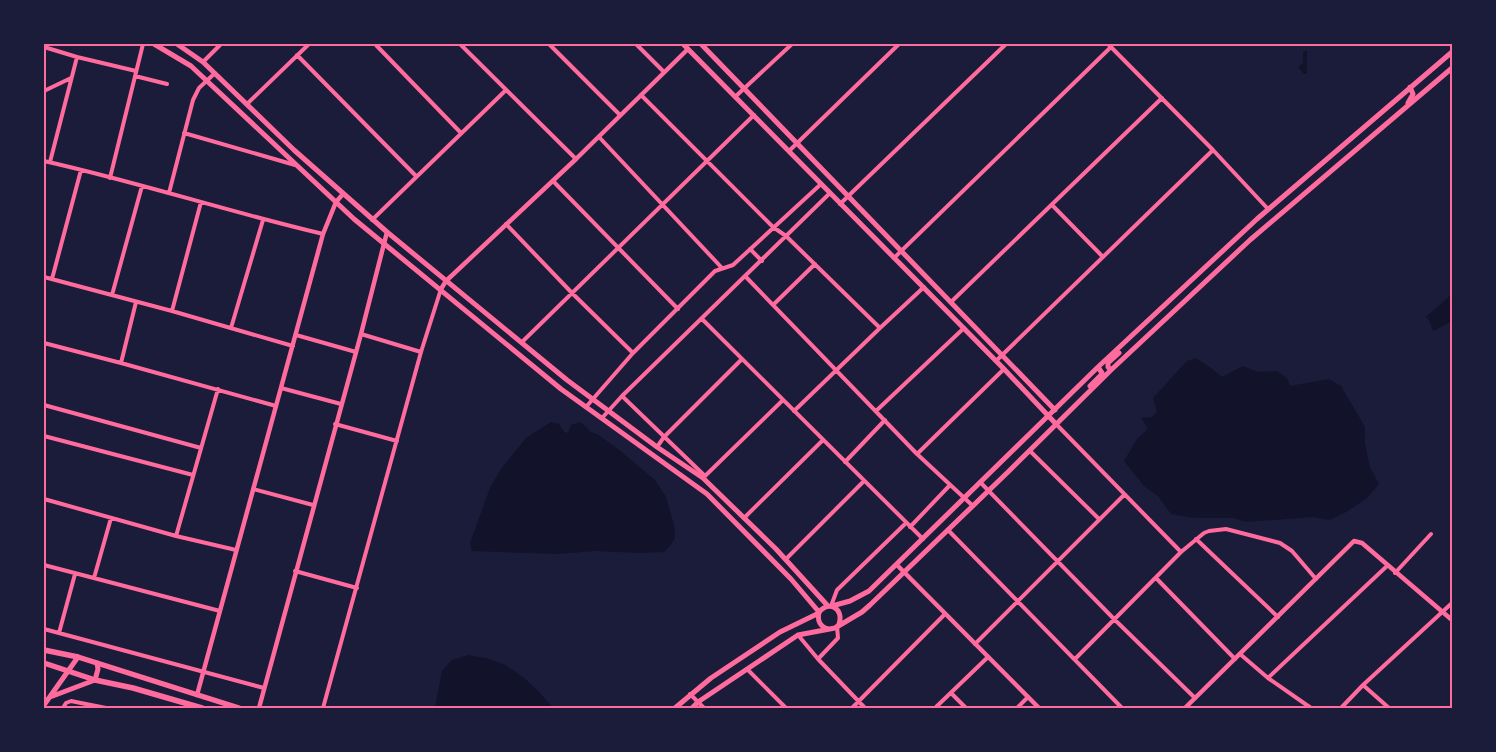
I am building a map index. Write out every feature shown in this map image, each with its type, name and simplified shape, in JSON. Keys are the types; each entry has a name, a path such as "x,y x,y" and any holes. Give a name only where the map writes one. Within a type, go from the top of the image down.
{"main road":[{"path":"154,44 184,61 295,165 384,244 561,389 656,455 708,494 819,613 821,625 829,629"},
{"path":"176,44 203,62 343,194 446,281 592,399 657,447 704,477 766,538 830,606 840,613 838,625"},
{"path":"683,44 924,287 1056,424"},
{"path":"701,44 1054,410"},
{"path":"675,708 690,694 780,632 819,613 823,608 850,601 869,592 1098,367 1257,219 1452,52"},
{"path":"692,708 698,702 798,635 829,629 862,612 1030,451 1111,370 1264,227 1452,68"},
{"path":"1394,118 1411,99 1413,94 1410,87"},
{"path":"1257,219 1264,227"},
{"path":"1111,370 1108,367 1108,363 1128,344 1131,337"},
{"path":"1089,392 1091,386 1102,373 1098,367"},
{"path":"758,546 766,538"},
{"path":"44,650 78,657 239,708"},
{"path":"44,705 78,657"},
{"path":"95,680 98,669 97,663"},
{"path":"44,664 69,670 95,680 133,688 202,708"},
{"path":"50,697 95,680"}],"street":[{"path":"110,178 143,44"},
{"path":"203,62 221,44"},
{"path":"247,104 309,44"},
{"path":"375,44 461,133"},
{"path":"460,44 576,159"},
{"path":"549,44 620,116"},
{"path":"636,44 664,72"},
{"path":"736,96 792,44"},
{"path":"789,151 899,44"},
{"path":"840,204 1006,44"},
{"path":"894,258 1110,45 1268,209"},
{"path":"44,47 136,73 167,84"},
{"path":"323,708 421,352 441,289 446,281 576,159 688,49"},
{"path":"297,55 416,176"},
{"path":"50,162 76,57"},
{"path":"169,193 193,100 199,88 215,73"},
{"path":"44,91 70,78"},
{"path":"372,220 506,90"},
{"path":"641,95 773,227 786,236 880,328"},
{"path":"951,302 1162,98"},
{"path":"522,342 754,115"},
{"path":"184,133 295,165"},
{"path":"598,137 722,268"},
{"path":"996,361 1213,150"},
{"path":"44,161 169,193 263,220 323,234"},
{"path":"52,279 81,170"},
{"path":"553,181 678,309"},
{"path":"586,407 633,353 715,271 733,265 820,184"},
{"path":"112,295 142,186"},
{"path":"602,418 622,396 830,193"},
{"path":"197,695 323,234 336,202 343,194"},
{"path":"172,311 201,202"},
{"path":"1052,205 1103,257"},
{"path":"232,328 263,220"},
{"path":"506,224 633,353"},
{"path":"259,708 387,232"},
{"path":"750,248 762,261"},
{"path":"773,305 815,264"},
{"path":"44,277 293,346"},
{"path":"746,277 837,369 917,454 973,506"},
{"path":"794,412 924,287"},
{"path":"121,363 136,302"},
{"path":"702,319 923,539"},
{"path":"876,411 964,328"},
{"path":"361,334 421,352"},
{"path":"296,336 356,352"},
{"path":"44,343 276,406"},
{"path":"657,447 664,437 742,359"},
{"path":"917,454 1004,369"},
{"path":"281,388 341,404"},
{"path":"176,536 218,389"},
{"path":"622,396 704,477 783,400"},
{"path":"44,405 201,448"},
{"path":"845,462 885,420"},
{"path":"336,424 397,441"},
{"path":"1056,424 1181,552"},
{"path":"44,436 193,475"},
{"path":"744,518 823,440"},
{"path":"1030,451 1099,519"},
{"path":"786,559 864,481"},
{"path":"980,482 1115,620 1195,698"},
{"path":"910,527 950,485"},
{"path":"253,489 313,505"},
{"path":"975,644 1124,495"},
{"path":"44,499 176,536 236,550"},
{"path":"94,578 111,518"},
{"path":"830,606 837,590 906,523"},
{"path":"1075,659 1181,552 1209,531 1220,529 1280,543 1292,551 1316,579"},
{"path":"948,530 1122,708"},
{"path":"1395,573 1431,534"},
{"path":"1196,539 1278,616"},
{"path":"1184,708 1352,542 1359,542 1367,547 1452,620"},
{"path":"44,565 220,611"},
{"path":"897,565 1039,708"},
{"path":"1268,678 1387,566"},
{"path":"295,571 357,588"},
{"path":"59,633 75,574"},
{"path":"1156,578 1235,659"},
{"path":"1341,708 1363,685 1452,603"},
{"path":"852,708 945,614"},
{"path":"818,659 838,638 838,625"},
{"path":"44,629 204,670 264,688"},
{"path":"798,635 865,708"},
{"path":"1240,654 1268,678 1310,708"},
{"path":"935,708 988,657"},
{"path":"747,669 786,708"},
{"path":"1363,685 1389,708"},
{"path":"690,694 704,708"},
{"path":"950,694 966,708"},
{"path":"1017,708 1028,697"},
{"path":"63,708 68,701 106,708"}],"shaded area":[{"path":"1303,51 1307,51 1307,74 1304,74 1298,67 1303,63"},
{"path":"1452,294 1452,321 1433,331 1426,317"},
{"path":"1196,358 1222,377 1243,366 1258,372 1277,371 1287,378 1290,386 1329,379 1341,386 1365,427 1365,444 1370,467 1379,484 1366,499 1330,520 1313,517 1246,522 1233,518 1194,518 1171,514 1158,496 1144,486 1124,461 1137,439 1148,429 1141,418 1152,417 1157,412 1153,398 1187,361"},
{"path":"551,422 559,424 564,432 568,433 571,425 581,422 591,432 597,434 618,449 655,480 666,497 674,525 675,538 664,552 595,551 556,554 472,551 470,543 490,488 501,469 526,438"},
{"path":"469,655 501,663 518,673 541,693 553,708 435,708 442,671 452,660"}]}
